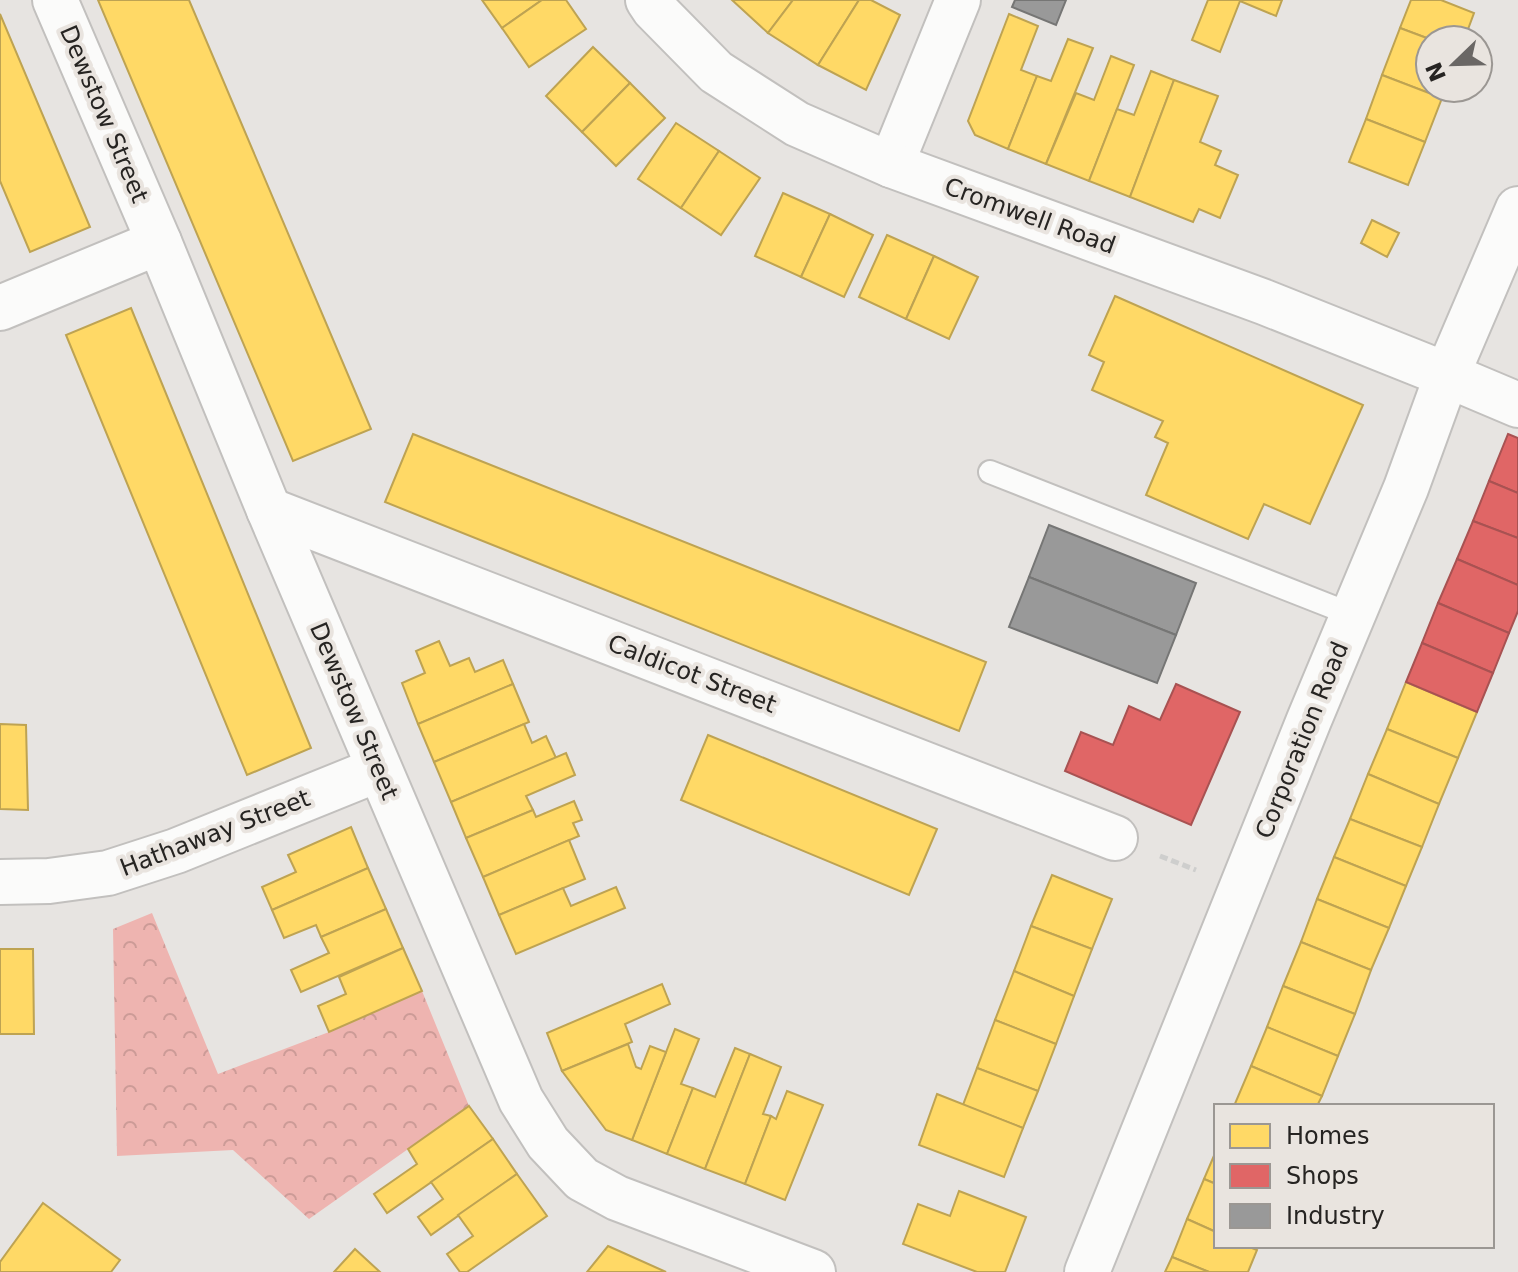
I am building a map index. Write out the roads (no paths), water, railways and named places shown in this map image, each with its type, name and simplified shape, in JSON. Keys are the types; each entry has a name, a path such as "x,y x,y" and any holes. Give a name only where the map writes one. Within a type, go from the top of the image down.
{"street":[{"name":"Dewstow Street","path":"55,0 521,1100 548,1143 582,1179 617,1198 813,1272"},
{"name":"Cromwell Road","path":"648,0 716,72 797,124 891,165 1264,302 1518,405"},
{"path":"891,165 958,0"},
{"name":"Corporation Road","path":"1087,1272 1406,488 1447,375 1518,209"},
{"path":"0,308 159,242"},
{"name":"Caldicot Street","path":"269,510 1115,838"},
{"name":"Hathaway Street","path":"0,882 49,881 108,873 176,851 379,769"}],"lane":[{"path":"990,472 1353,615"}]}
